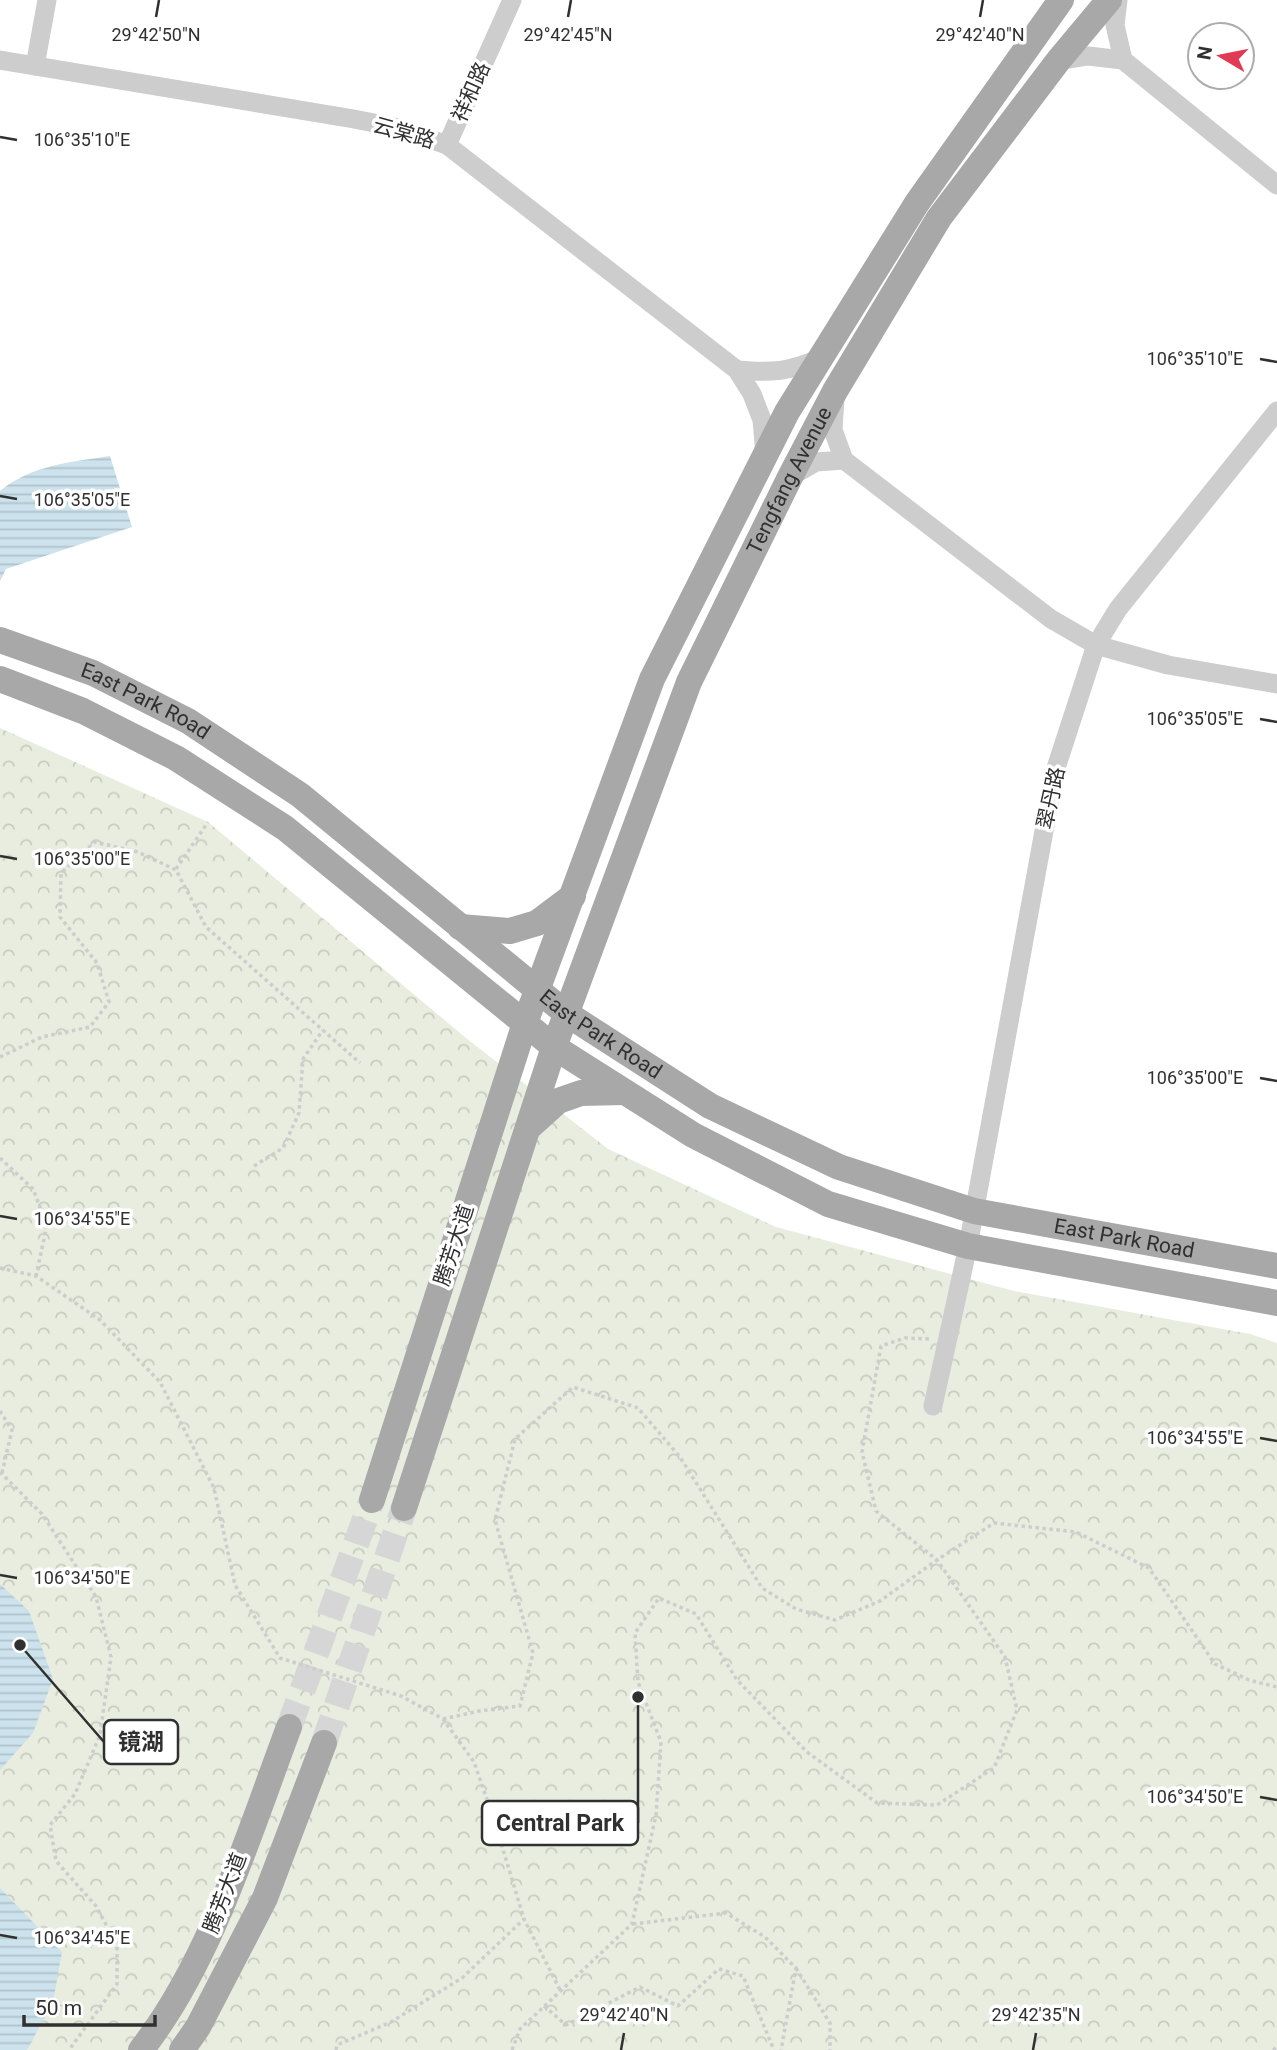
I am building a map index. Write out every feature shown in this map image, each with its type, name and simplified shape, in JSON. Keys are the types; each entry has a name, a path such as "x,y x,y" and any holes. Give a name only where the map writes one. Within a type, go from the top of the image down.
{"main road":[{"name":"Tengfang Avenue","path":"567,1014 689,682 835,391 939,218 1058,61 1109,0"},
{"name":"Tengfang Avenue","path":"538,991 652,679 787,412 917,202 1051,3"},
{"name":"East Park Road","path":"0,640 93,673 188,721 300,795 567,1014 710,1105 839,1167 974,1211 1277,1266"},
{"name":"East Park Road","path":"0,679 83,711 176,758 285,828 554,1047 693,1135 828,1204 968,1246 1277,1303"},
{"path":"460,927 510,931 537,923 573,896"},
{"name":"腾芳大道","path":"372,1500 525,1024 538,991"},
{"name":"腾芳大道","path":"404,1508 567,1014"},
{"path":"527,1129 558,1101 581,1093 624,1092"},
{"name":"腾芳大道","path":"141,2050 160,2025 208,1938 289,1727"},
{"name":"腾芳大道","path":"182,2050 198,2027 265,1898 324,1743"}],"street":[{"path":"35,66 47,0"},
{"name":"祥和路","path":"447,145 512,0"},
{"path":"1118,0 1115,25 1123,60"},
{"path":"1058,61 1088,55 1123,60 1277,185"},
{"name":"云棠路","path":"0,60 354,119 399,128 447,145 737,370"},
{"path":"737,370 793,370 821,358"},
{"path":"737,370 752,394 762,420 765,456"},
{"path":"835,391 833,430 844,460 1051,619 1096,645 1168,665 1277,684"},
{"name":"翠丹路","path":"933,1406 968,1246 1055,771 1096,645 1118,609 1277,411"},
{"path":"790,477 816,462 844,460"}],"path":[{"path":"176,870 208,822"},
{"path":"0,1057 42,1037 90,1027 109,1002 97,964 60,917 61,873 95,842 138,852 176,870 206,927 360,1063"},
{"path":"254,1166 283,1148 299,1113 303,1059 323,1030"},
{"path":"0,1158 33,1189 47,1225 36,1276"},
{"path":"0,1268 36,1276 100,1320 160,1382 214,1488 234,1585 280,1658 401,1696 443,1719 474,1762 524,1919 560,1990"},
{"path":"512,2050 520,2029 632,1924 656,1815 661,1742 638,1682 635,1633 659,1598 696,1614 737,1680 807,1752 877,1803 937,1805 994,1768 1017,1710 1005,1657 937,1560 876,1511 862,1452 881,1346 905,1338 932,1339"},
{"path":"443,1719 520,1706 533,1653 495,1520 515,1439 573,1387 638,1408 680,1457 762,1588 796,1609 835,1619 880,1601 994,1523 1076,1532 1149,1569 1215,1664 1249,1680 1277,1687"},
{"path":"0,1411 12,1430 1,1473 42,1514 96,1597 111,1657 100,1735 75,1794 50,1825 56,1861 96,1906 117,1945 117,1984 69,2050"},
{"path":"632,1924 726,1913 765,1937 796,1968 830,2023 830,2050"},
{"path":"336,2050 337,2045 391,2022 462,1978 524,1919"},
{"path":"781,2050 796,1968"},
{"path":"544,2006 566,2025 640,1987 678,2006 719,1969 743,1976 774,2050"}],"green space":[{"path":"0,728 208,822 466,1038 608,1149 776,1227 1014,1291 1250,1334 1277,1343 1277,2050 0,2050"}],"water":[{"path":"110,456 132,527 6,569 0,581 0,491 38,470"},
{"path":"0,1584 29,1611 53,1679 33,1733 0,1770"},
{"path":"0,1888 62,1952 53,2002 27,2050 0,2050"}],"tunnel":[{"path":"289,1727 372,1500"},
{"path":"324,1743 404,1508"}],"place":[{"name":"镜湖","path":"20,1645"},
{"name":"Central Park","path":"638,1697"}]}
